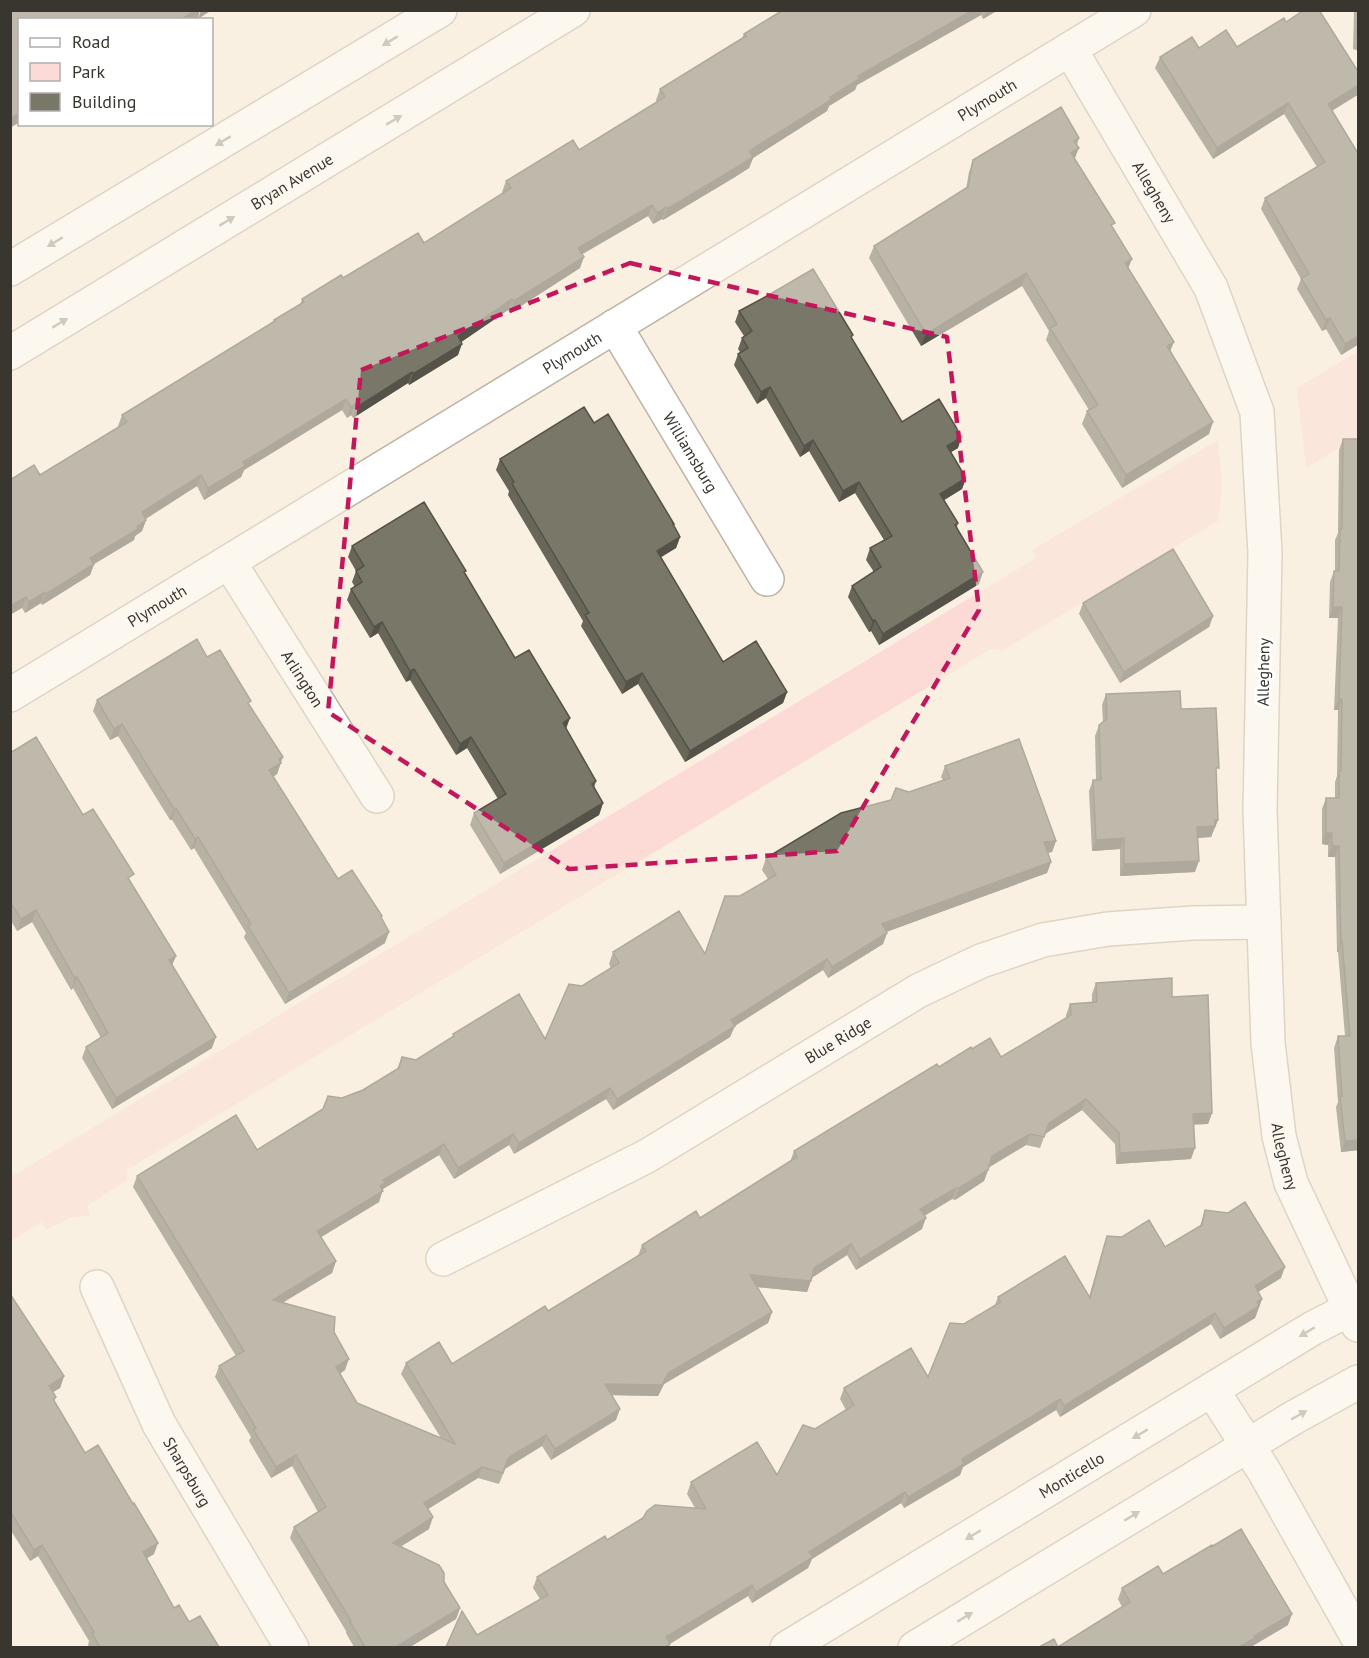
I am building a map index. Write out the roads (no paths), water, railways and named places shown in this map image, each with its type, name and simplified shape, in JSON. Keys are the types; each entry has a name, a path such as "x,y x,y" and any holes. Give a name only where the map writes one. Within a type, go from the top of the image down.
{"street":[{"path":"10,269 440,10"},
{"name":"Bryan Avenue","path":"10,353 573,10"},
{"name":"Plymouth","path":"10,695 1134,10"},
{"name":"Allegheny","path":"1070,49 1211,288 1257,412 1265,553 1260,810 1268,1043 1279,1136 1291,1183 1356,1313"},
{"name":"Williamsburg","path":"615,326 766,579"},
{"name":"Arlington","path":"229,562 377,796"},
{"name":"Blue Ridge","path":"443,1259 647,1156 918,991 981,961 1043,940 1108,929 1193,923 1264,922"},
{"name":"Sharpsburg","path":"97,1287 159,1424 292,1647"},
{"name":"Monticello","path":"787,1647 1313,1328 1356,1313"},
{"path":"915,1647 1248,1446 1359,1382"},
{"path":"1212,1390 1264,1471 1359,1638"}]}
